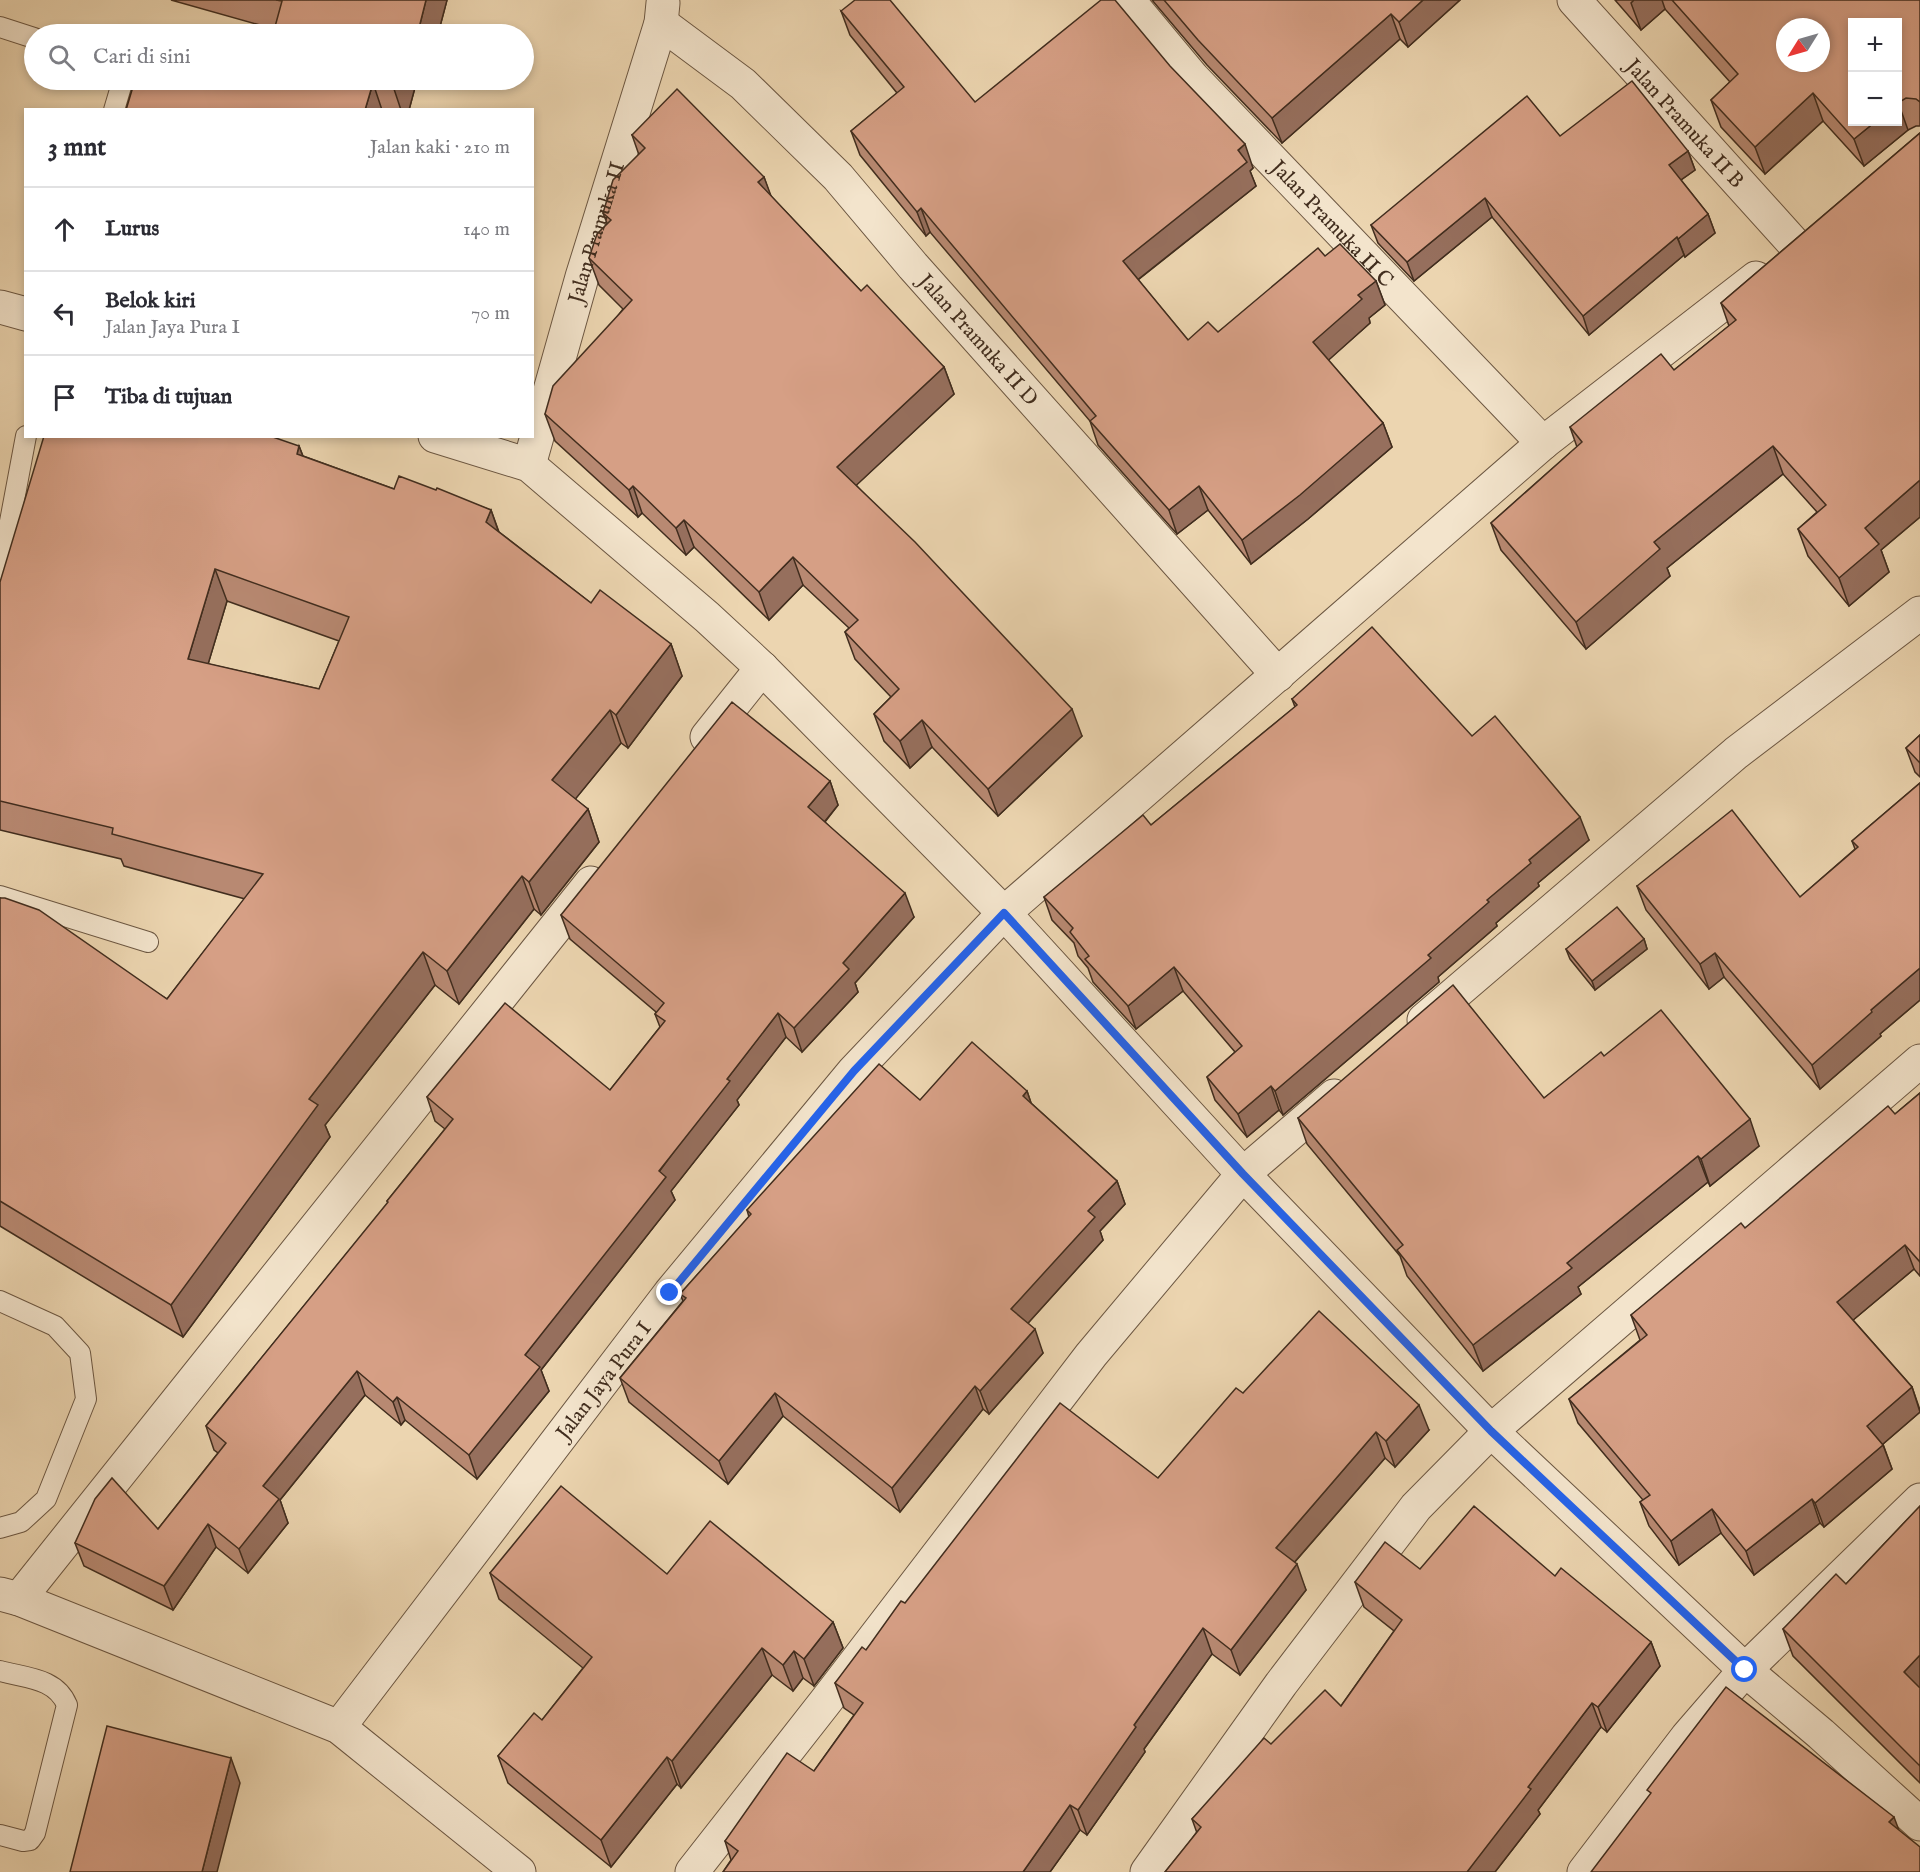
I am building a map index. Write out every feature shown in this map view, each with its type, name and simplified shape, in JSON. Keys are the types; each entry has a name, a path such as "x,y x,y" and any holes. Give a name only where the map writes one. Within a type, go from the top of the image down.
{"street":[{"name":"Jalan Pramuka II C","path":"1128,0 1193,78 1543,443"},
{"name":"Jalan Pramuka II B","path":"1574,0 1797,247"},
{"name":"Jalan Pramuka II","path":"530,465 582,277 662,11"},
{"name":"Jalan Pramuka II D","path":"662,11 838,177 913,266 1278,675"},
{"name":"Jalan Jaya Pura I","path":"339,1727 677,1284 854,1071 1004,913 1543,443 1823,225"},
{"path":"0,307 24,313"},
{"path":"442,438 530,465 707,616 762,668 1004,913 1243,1174 1491,1431 1745,1670 1821,1734 1920,1824"},
{"path":"1405,1036 1736,753 1920,613"},
{"path":"688,761 762,668"},
{"path":"519,1872 339,1727 9,1596 606,863"},
{"path":"1147,1872 1281,1684 1416,1507 1491,1431 1920,1061"},
{"path":"692,1872 1091,1355 1243,1174 1360,1075"},
{"path":"1584,1872 1687,1737 1745,1670 1920,1500"}],"lane":[{"path":"0,27 24,35"},
{"path":"115,108 120,90"},
{"path":"0,575 26,438"},
{"path":"0,896 148,942"},
{"path":"0,1301 55,1326 80,1353 86,1399 46,1499 21,1522 0,1528"},
{"path":"0,1671 50,1684 62,1693 67,1705 36,1833 30,1840 23,1841 0,1835"}],"building":[{"path":"276,0 426,0 420,24 276,24 282,1"},
{"path":"855,0 890,0 975,102 1101,0 1115,0 1170,66 1245,144 1238,150 1247,162 1123,261 1188,340 1208,322 1218,332 1318,248 1325,256 1340,244 1376,281 1358,295 1362,299 1313,342 1383,423 1300,495 1242,540 1199,486 1169,510 1090,421 1096,416 921,208 917,212 851,131 904,87 841,11"},
{"path":"1164,0 1423,0 1399,22 1391,14 1272,118 1198,40"},
{"path":"1672,0 1920,0 1920,102 1906,98 1902,100 1902,18 1848,18 1848,126 1870,126 1854,139 1813,93 1755,147 1711,100 1738,74"},
{"path":"1632,81 1688,151 1669,165 1708,214 1583,316 1485,198 1407,262 1371,225 1527,96 1560,136"},
{"path":"677,89 764,177 758,182 861,291 867,285 944,367 837,467 915,542 1072,709 988,789 922,720 900,741 874,714 899,689 845,632 858,620 793,557 759,592 684,520 676,528 633,486 629,490 545,414 553,386 632,300 589,258 597,234 611,220 603,213 613,180 645,148 632,135"},
{"path":"132,90 371,90 366,108 127,108"},
{"path":"1920,133 1920,480 1865,528 1879,544 1839,578 1798,529 1826,505 1773,446 1654,542 1660,549 1576,622 1491,523 1582,442 1570,427 1661,354 1674,370 1736,320 1721,303"},
{"path":"43,438 276,438 299,446 297,454 394,489 399,476 436,490 437,488 491,510 486,522 591,603 600,590 671,644 616,715 610,710 552,780 588,809 529,882 522,876 447,971 423,952 309,1099 318,1105 171,1305 0,1201 0,898 39,910 167,999 263,874 112,834 113,828 0,801 0,582","holes":["215,569 349,617 319,689 188,659"]},
{"path":"1372,627 1472,736 1495,716 1580,817 1529,860 1531,863 1428,955 1431,958 1275,1091 1271,1086 1238,1114 1207,1077 1242,1046 1174,967 1128,1006 1085,959 1089,956 1070,932 1073,928 1044,897 1143,815 1151,825 1297,705 1292,699"},
{"path":"732,702 830,781 808,807 905,893 843,963 849,969 794,1028 778,1013 727,1079 730,1081 659,1171 666,1177 525,1355 540,1367 469,1455 397,1397 393,1402 357,1371 263,1486 279,1499 239,1549 208,1524 164,1586 75,1543 95,1499 112,1478 158,1529 226,1443 206,1426 453,1119 427,1097 505,1003 610,1090 665,1021 655,1014 664,1003 561,915"},
{"path":"1920,735 1920,763 1906,748"},
{"path":"1920,783 1920,968 1812,1065 1715,953 1700,964 1637,886 1732,810 1800,897 1858,847 1852,841"},
{"path":"1617,907 1644,939 1592,981 1566,949"},
{"path":"1453,985 1544,1098 1601,1052 1604,1056 1661,1010 1750,1119 1701,1159 1698,1156 1567,1263 1572,1268 1473,1345 1397,1250 1403,1245 1298,1118"},
{"path":"972,1042 1027,1091 1023,1096 1117,1181 1088,1211 1095,1217 1011,1309 1035,1329 980,1391 975,1386 892,1488 775,1393 719,1461 620,1378 686,1298 680,1294 751,1214 747,1210 879,1064 920,1100"},
{"path":"1920,1093 1920,1262 1905,1245 1837,1302 1912,1387 1867,1426 1883,1445 1815,1503 1812,1499 1746,1551 1712,1509 1671,1541 1640,1502 1650,1495 1569,1399 1647,1335 1631,1315 1741,1223 1745,1228 1888,1106 1895,1114"},
{"path":"1319,1311 1419,1405 1386,1441 1376,1432 1276,1548 1297,1564 1231,1650 1203,1628 1134,1725 1136,1727 1078,1810 1070,1805 1023,1872 723,1872 738,1851 725,1841 787,1753 814,1771 863,1703 835,1683 862,1647 866,1650 901,1601 905,1603 1060,1403 1158,1478 1236,1388 1243,1393"},
{"path":"561,1486 667,1574 710,1521 833,1622 804,1659 794,1651 783,1665 762,1648 672,1761 667,1757 601,1840 498,1756 534,1713 542,1720 592,1657 490,1573"},
{"path":"1474,1506 1555,1576 1561,1568 1651,1642 1598,1707 1592,1703 1528,1787 1531,1789 1467,1872 1165,1872 1201,1827 1192,1819 1264,1738 1271,1744 1325,1690 1341,1706 1402,1620 1355,1582 1385,1542 1420,1569"},
{"path":"1920,1506 1920,1655 1904,1672 1920,1688 1920,1766 1783,1629 1836,1574 1846,1584"},
{"path":"1726,1687 1894,1817 1889,1822 1920,1847 1920,1872 1591,1872 1651,1793 1647,1790"},
{"path":"107,1726 231,1758 202,1872 70,1872"}],"route":[{"path":"670,1293 854,1071 1004,913 1243,1174 1491,1431 1745,1670"}]}
